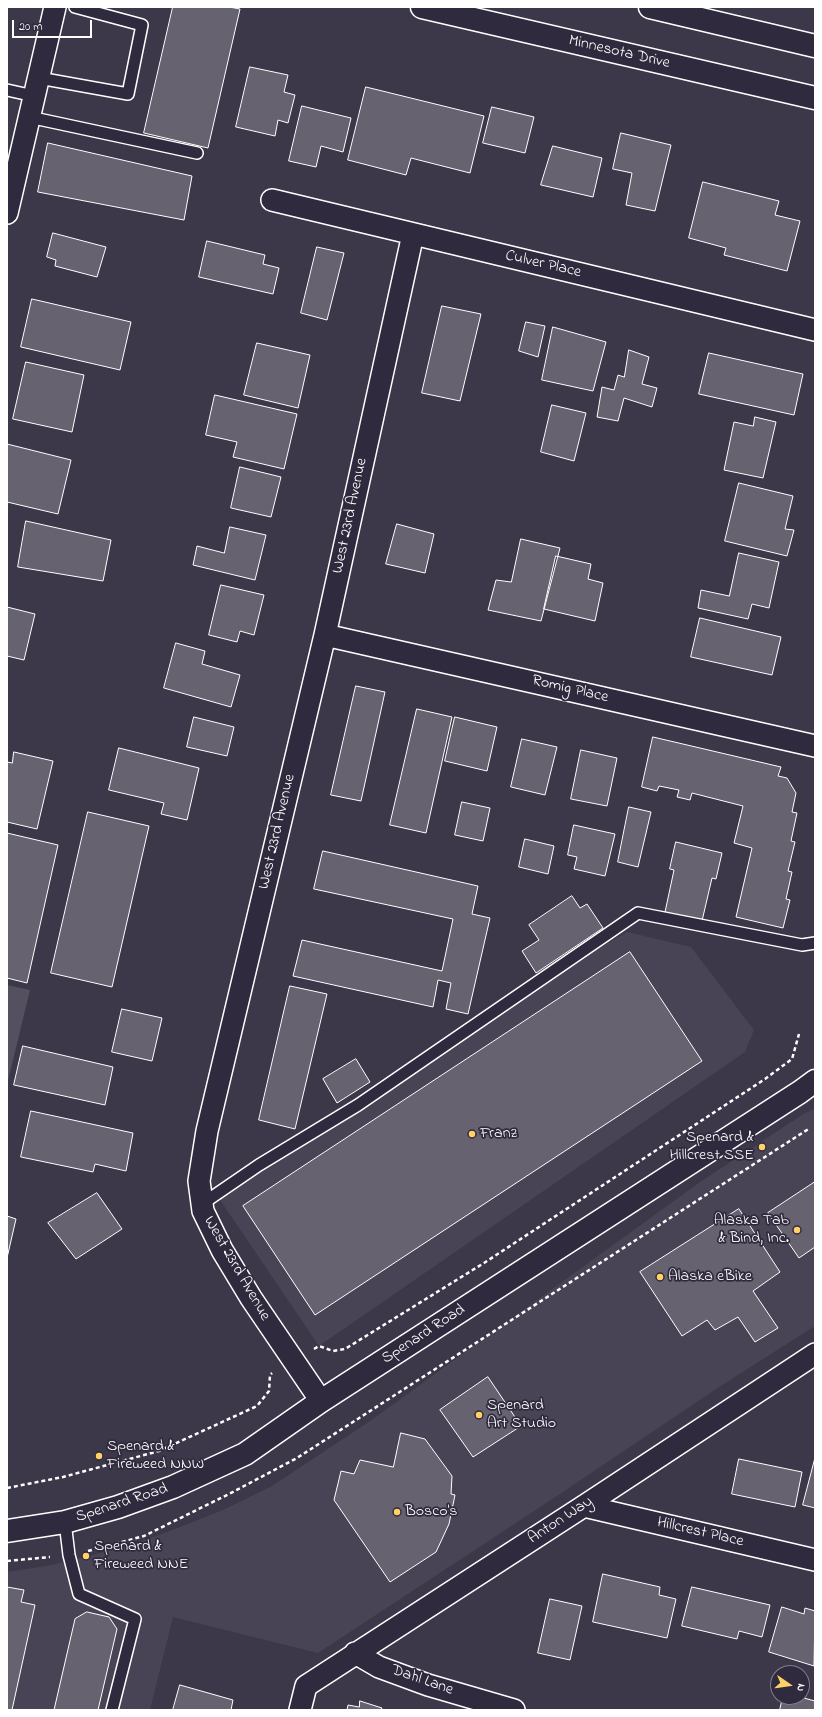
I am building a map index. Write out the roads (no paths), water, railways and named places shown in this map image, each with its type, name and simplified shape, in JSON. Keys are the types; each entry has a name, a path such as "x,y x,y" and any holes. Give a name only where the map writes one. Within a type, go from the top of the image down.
{"main road":[{"name":"Minnesota Drive","path":"422,7 815,98"},
{"path":"650,7 815,46"},
{"name":"Spenard Road","path":"7,1531 65,1522 118,1507 174,1487 238,1457 321,1401 815,1081"}],"street":[{"path":"7,213 54,7"},
{"name":"Culver Place","path":"272,200 815,330"},
{"name":"West 23rd Avenue","path":"321,1401 251,1298 222,1250 203,1212 199,1181 207,1131 325,635 413,234"},
{"name":"Romig Place","path":"325,635 815,746"},
{"name":"Anton Way","path":"300,1710 306,1686 815,1354"},
{"name":"Hillcrest Place","path":"584,1506 815,1560"},
{"name":"Dahl Lane","path":"355,1653 379,1667 421,1682 514,1710"}],"lane":[{"path":"7,90 36,87 128,94 142,25 75,7"},
{"path":"29,117 198,153"},
{"path":"202,1204 259,1165 358,1105 638,913 802,945 815,943"},
{"path":"65,1522 69,1555 79,1594 135,1619 112,1710"}],"place":[{"name":"Franz","path":"472,1134"},
{"name":"Spenard & Hillcrest SSE","path":"762,1147"},
{"name":"Alaska Tab & Bind, Inc.","path":"797,1230"},
{"name":"Alaska eBike","path":"660,1277"},
{"name":"Spenard Art Studio","path":"479,1415"},
{"name":"Spenard & Fireweed NNW","path":"99,1456"},
{"name":"Bosco's","path":"397,1512"},
{"name":"Spenard & Fireweed NNE","path":"86,1556"}]}
